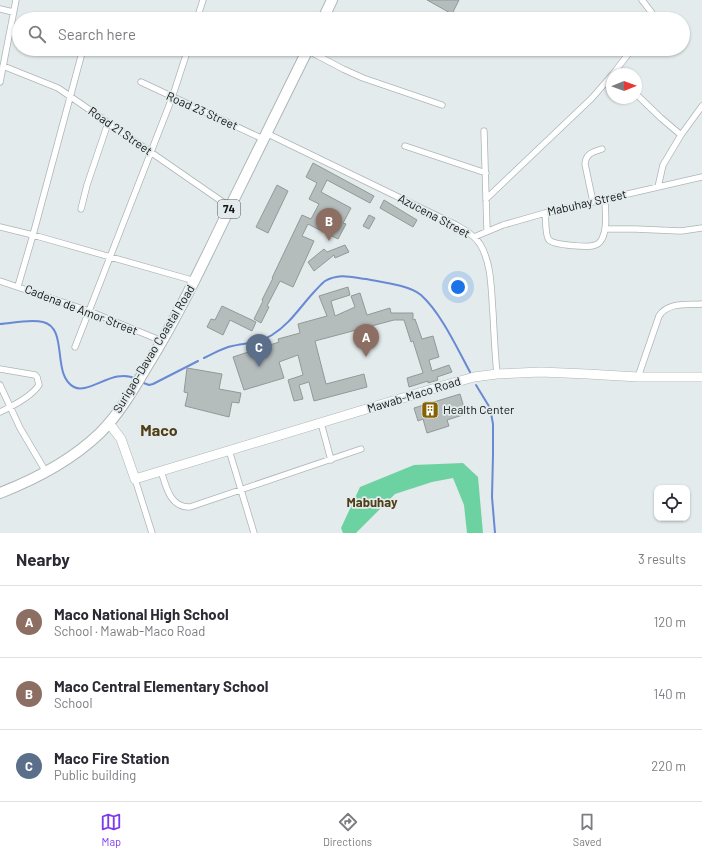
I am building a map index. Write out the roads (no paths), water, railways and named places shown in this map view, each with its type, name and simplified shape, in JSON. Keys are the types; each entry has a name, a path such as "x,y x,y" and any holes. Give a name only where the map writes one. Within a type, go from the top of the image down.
{"highway":[{"path":"326,12 332,0"},
{"name":"Surigao-Davao Coastal Road","path":"0,493 21,485 46,472 81,450 109,423 131,392 162,341 195,281 305,56"}],"main road":[{"name":"Mawab-Maco Road","path":"135,479 485,375 542,372 638,377 702,377"},
{"path":"109,423 117,432 125,448 135,479"}],"street":[{"path":"0,9 13,12 16,0"},
{"path":"199,12 203,0"},
{"path":"642,0 651,12"},
{"path":"0,82 12,17"},
{"path":"18,286 81,56"},
{"path":"75,347 172,98 186,56"},
{"path":"319,56 363,78 442,105"},
{"path":"618,68 627,56"},
{"name":"Road 21 Street","path":"3,66 58,88 230,207"},
{"name":"Road 23 Street","path":"141,82 172,98 265,136"},
{"path":"486,199 592,98 606,82"},
{"path":"642,99 681,135"},
{"path":"658,187 663,165 681,135 702,106"},
{"path":"81,209 87,185 108,123"},
{"path":"484,130 487,230"},
{"name":"Azucena Street","path":"265,136 456,225 474,237 480,244 488,266 491,285 497,374"},
{"path":"405,146 486,174"},
{"path":"593,202 586,159 589,154 602,149"},
{"name":"Mabuhay Street","path":"474,237 487,230 545,213 702,177"},
{"path":"545,213 547,237 549,241 559,244 597,245 602,240 605,229 605,199"},
{"path":"0,227 195,281"},
{"path":"605,229 681,231 702,228"},
{"name":"Cadena de Amor Street","path":"0,281 89,311 162,341"},
{"path":"638,377 659,316 662,312 666,308 702,304"},
{"path":"0,368 35,375 39,380 39,385 36,388 10,408 0,412"},
{"path":"0,384 20,428 46,472"},
{"path":"321,423 331,460"},
{"path":"162,471 167,489 172,498 179,505 184,507 200,505 361,449"},
{"path":"229,450 254,533"},
{"path":"135,479 152,533"}],"waterway":[{"path":"204,358 228,347 267,338 290,321 325,281 335,277 345,276 395,284 421,295 442,321 470,372"},
{"path":"0,324 33,321 43,322 51,326 56,333 63,373 67,381 74,387 87,387 119,376 128,376 136,379"},
{"path":"141,382 149,385 153,384 198,361"},
{"path":"476,385 490,408 493,424 492,497 495,533"}],"place":[{"name":"Maco Central Elementary School","path":"329,241"},
{"name":"Maco National High School","path":"366,357"},
{"name":"Maco Fire Station","path":"259,367"},
{"name":"Health Center","path":"430,410"}],"district":[{"name":"Maco","path":"159,430"},
{"name":"Mabuhay","path":"372,502"}]}
